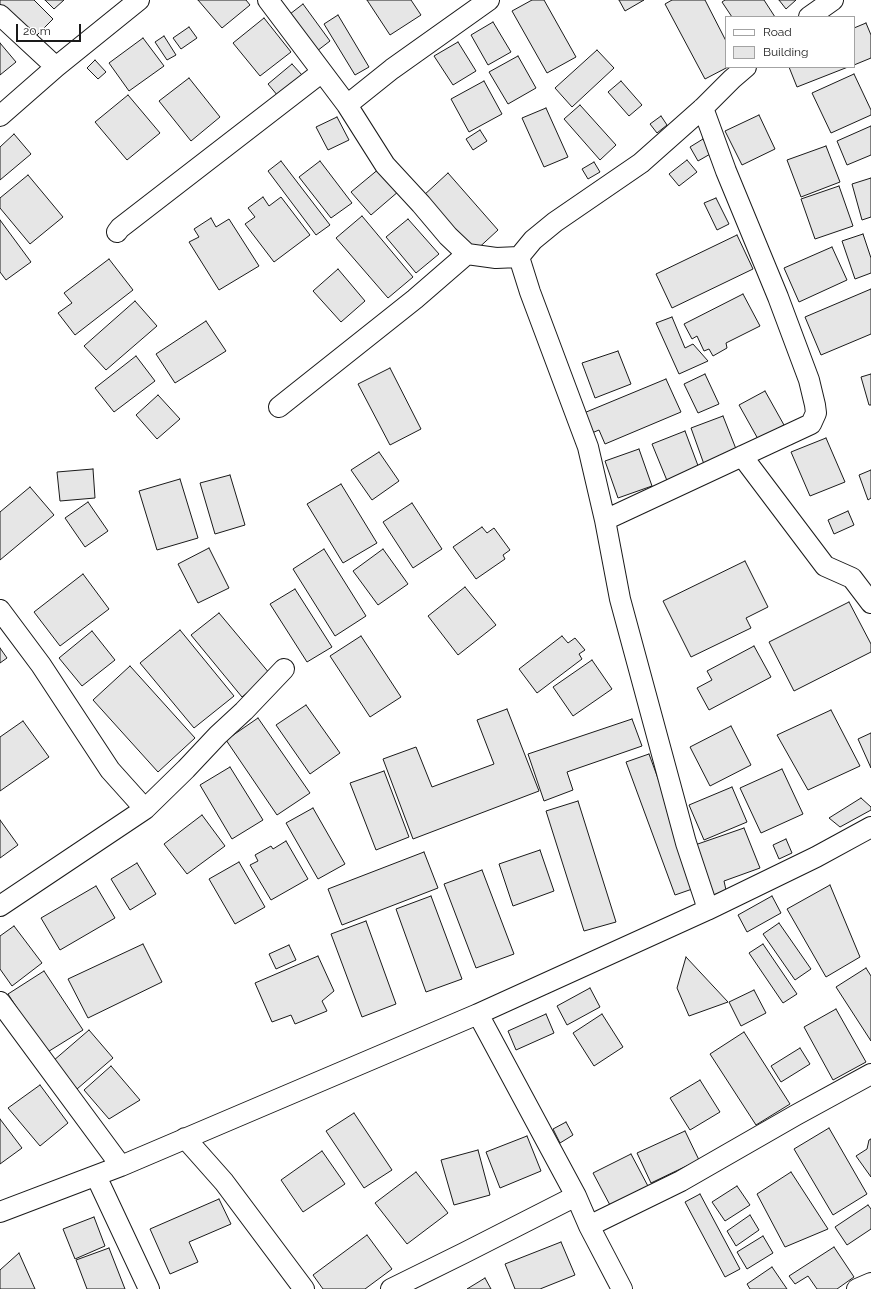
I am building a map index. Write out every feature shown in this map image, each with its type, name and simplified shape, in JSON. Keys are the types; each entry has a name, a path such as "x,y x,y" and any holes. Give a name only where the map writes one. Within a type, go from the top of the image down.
{"street":[{"path":"0,116 56,67 139,0"},
{"path":"268,0 347,105 385,165 448,236 467,254 496,258 519,258"},
{"path":"347,105 392,69 489,0"},
{"path":"810,16 833,0"},
{"path":"0,15 56,67"},
{"path":"519,258 533,240 555,222 641,163 703,108 745,68"},
{"path":"117,232 120,228 322,72"},
{"path":"606,520 811,424 816,413 809,380 778,297 726,171 703,108"},
{"path":"279,407 415,299 467,254"},
{"path":"519,258 532,299 588,447 606,520 620,599 686,843 707,910"},
{"path":"742,456 825,566 852,578 871,603"},
{"path":"0,610 41,665 110,770 145,809"},
{"path":"0,906 145,809 218,735 244,711 284,669"},
{"path":"0,1212 121,1166 478,1014 707,910 816,857 871,827"},
{"path":"0,1002 121,1166"},
{"path":"478,1014 576,1196 589,1226 622,1289"},
{"path":"589,1226 681,1181 796,1115 868,1081"},
{"path":"185,1138 224,1182 304,1289"},
{"path":"96,1176 149,1289"},
{"path":"391,1289 576,1196"},
{"path":"857,1289 871,1283"}],"building":[{"path":"0,0 34,0 53,19 34,38 0,4"},
{"path":"45,0 64,0 54,9"},
{"path":"198,0 246,0 250,5 222,28"},
{"path":"367,0 411,0 421,15 390,35"},
{"path":"532,0 544,0 576,57 547,73 512,11"},
{"path":"619,0 644,0 625,11"},
{"path":"672,0 705,0 725,39 726,68 705,79 665,4"},
{"path":"725,0 764,0 774,16 731,16 722,2"},
{"path":"779,0 796,0 786,9"},
{"path":"303,4 330,41 317,51 290,14"},
{"path":"338,15 369,67 355,75 324,24"},
{"path":"264,18 291,52 260,76 233,43"},
{"path":"493,22 511,52 488,65 471,35"},
{"path":"866,23 871,35 871,58 855,65 855,28"},
{"path":"189,27 197,38 181,49 173,38"},
{"path":"164,36 176,55 167,60 155,42"},
{"path":"143,38 164,66 129,91 109,63"},
{"path":"458,42 476,71 453,85 434,56"},
{"path":"0,43 16,62 0,75"},
{"path":"597,50 614,68 572,107 555,88"},
{"path":"518,56 536,88 508,104 489,72"},
{"path":"95,60 106,72 98,79 87,68"},
{"path":"292,64 302,75 278,96 268,84"},
{"path":"789,68 845,68 797,87"},
{"path":"854,74 871,110 871,115 831,133 812,93"},
{"path":"189,78 220,117 191,141 159,101"},
{"path":"484,81 502,114 469,132 451,99"},
{"path":"621,81 642,105 629,116 608,92"},
{"path":"128,95 160,133 127,160 95,122"},
{"path":"580,105 616,145 600,160 564,119"},
{"path":"546,108 568,157 544,167 522,118"},
{"path":"759,115 775,149 742,165 725,131"},
{"path":"661,116 667,125 657,133 650,124"},
{"path":"337,117 349,140 328,150 316,127"},
{"path":"871,126 871,155 847,165 837,141"},
{"path":"480,130 487,141 473,150 466,139"},
{"path":"14,134 31,154 0,180 0,147"},
{"path":"703,139 712,153 698,161 690,147"},
{"path":"826,146 840,182 801,197 787,160"},
{"path":"687,160 697,172 679,186 669,174"},
{"path":"281,161 330,225 316,235 268,171"},
{"path":"320,161 352,203 331,218 299,177"},
{"path":"594,162 600,172 588,179 582,169"},
{"path":"380,168 399,191 371,215 351,192"},
{"path":"448,173 498,230 473,253 423,196"},
{"path":"28,175 63,217 30,244 0,208 0,198"},
{"path":"871,178 871,217 862,220 852,184"},
{"path":"839,186 853,226 815,239 801,199"},
{"path":"263,197 269,206 281,197 310,235 274,262 245,224 255,217 248,208"},
{"path":"716,198 729,224 717,230 704,203"},
{"path":"362,216 413,277 388,298 336,238"},
{"path":"211,218 216,227 229,219 259,266 219,290 189,242 199,237 194,229"},
{"path":"408,219 439,254 416,273 386,237"},
{"path":"0,220 31,262 6,280 0,272"},
{"path":"863,234 871,258 871,273 855,279 842,241"},
{"path":"737,235 753,269 672,308 656,274"},
{"path":"832,247 847,280 799,302 784,268"},
{"path":"109,259 133,290 75,335 58,313 72,303 64,293"},
{"path":"338,269 365,301 341,322 313,291"},
{"path":"871,289 871,334 821,355 805,317"},
{"path":"743,294 760,326 726,343 727,348 713,356 709,349 704,351 697,336 692,339 684,324"},
{"path":"135,301 157,326 106,370 84,346"},
{"path":"672,317 685,348 693,344 708,361 679,374 656,323"},
{"path":"206,321 226,351 175,383 156,354"},
{"path":"618,351 631,384 595,398 582,363"},
{"path":"136,356 155,381 114,412 95,388"},
{"path":"390,368 421,429 390,445 358,384"},
{"path":"705,374 719,404 698,413 684,384"},
{"path":"871,374 871,405 869,405 861,377"},
{"path":"666,379 681,412 605,444 599,430 587,435 579,415"},
{"path":"765,391 784,425 758,439 739,405"},
{"path":"158,395 180,419 157,439 136,415"},
{"path":"723,416 738,454 705,467 691,428"},
{"path":"685,431 700,471 668,483 652,444"},
{"path":"826,438 845,482 810,496 791,452"},
{"path":"639,449 652,486 618,498 605,461"},
{"path":"379,452 399,481 372,500 351,470"},
{"path":"93,469 95,498 60,501 57,472"},
{"path":"871,470 871,498 868,500 859,475"},
{"path":"230,475 245,525 215,534 200,483"},
{"path":"180,479 198,538 157,550 139,491"},
{"path":"341,484 377,543 343,563 307,504"},
{"path":"30,487 54,515 0,560 0,512"},
{"path":"88,502 108,531 85,547 65,518"},
{"path":"412,503 442,549 413,568 383,522"},
{"path":"848,511 854,525 834,534 828,520"},
{"path":"482,527 487,533 494,528 510,550 503,555 505,559 476,579 453,547"},
{"path":"209,548 229,588 198,603 178,564"},
{"path":"324,549 366,616 335,636 293,569"},
{"path":"383,549 408,584 378,605 353,571"},
{"path":"745,561 768,607 746,618 751,628 691,657 663,601"},
{"path":"83,574 109,609 60,646 34,612"},
{"path":"465,587 496,625 458,655 428,616"},
{"path":"295,589 332,647 307,662 270,604"},
{"path":"849,602 871,644 871,652 794,691 769,642"},
{"path":"219,613 270,674 242,697 191,635"},
{"path":"180,630 234,696 194,728 140,663"},
{"path":"92,631 115,660 82,686 59,658"},
{"path":"361,636 401,697 370,717 330,656"},
{"path":"562,636 568,643 575,638 585,650 579,654 582,659 537,693 519,669"},
{"path":"754,646 771,677 709,710 697,688 712,680 707,671"},
{"path":"0,648 7,658 0,663"},
{"path":"592,660 612,689 573,716 553,687"},
{"path":"130,666 195,738 158,772 93,700"},
{"path":"306,705 340,753 310,774 276,725"},
{"path":"507,709 539,791 413,839 383,759 416,747 432,787 494,764 477,720"},
{"path":"831,710 860,766 808,790 777,735"},
{"path":"258,718 310,793 277,815 226,740"},
{"path":"632,719 642,746 567,772 573,790 544,801 528,754"},
{"path":"23,721 49,757 0,791 0,737"},
{"path":"731,726 751,765 710,786 690,747"},
{"path":"871,733 871,768 858,739"},
{"path":"649,754 698,887 675,895 626,762"},
{"path":"230,767 263,820 232,839 200,785"},
{"path":"782,769 803,814 761,833 740,788"},
{"path":"384,771 409,837 376,850 350,783"},
{"path":"732,787 747,822 704,840 689,805"},
{"path":"861,798 871,807 871,810 840,827 829,818"},
{"path":"578,801 616,922 584,931 546,811"},
{"path":"313,808 345,864 318,879 286,823"},
{"path":"202,815 225,846 187,874 164,844"},
{"path":"0,820 18,845 0,858"},
{"path":"744,828 760,868 724,881 726,890 711,896 692,846"},
{"path":"786,839 792,853 779,859 773,845"},
{"path":"286,841 308,879 271,900 250,865 258,861 255,855 271,846 273,849"},
{"path":"540,850 554,891 513,906 499,864"},
{"path":"424,852 438,888 342,925 328,889"},
{"path":"239,862 265,907 235,924 209,879"},
{"path":"137,863 156,894 130,910 111,879"},
{"path":"482,870 514,954 476,968 444,884"},
{"path":"830,885 860,957 826,977 787,909"},
{"path":"96,886 115,918 60,950 41,918"},
{"path":"431,896 462,979 426,992 396,909"},
{"path":"772,896 781,913 747,932 738,915"},
{"path":"366,921 396,1004 362,1017 331,934"},
{"path":"779,923 811,969 795,980 763,934"},
{"path":"14,926 42,963 12,986 0,969 0,936"},
{"path":"143,944 162,982 88,1018 68,979"},
{"path":"763,944 797,994 783,1003 749,953"},
{"path":"289,945 296,960 276,969 269,954"},
{"path":"318,956 334,991 322,1001 327,1011 295,1024 291,1015 272,1022 255,983"},
{"path":"686,957 728,1002 689,1016 677,988"},
{"path":"866,968 871,976 871,1041 836,987"},
{"path":"44,971 83,1030 46,1053 8,994"},
{"path":"590,988 600,1007 567,1025 557,1006"},
{"path":"754,990 766,1013 741,1026 729,1002"},
{"path":"836,1009 866,1062 833,1080 804,1027"},
{"path":"546,1014 554,1033 516,1050 508,1031"},
{"path":"602,1014 623,1047 594,1066 573,1033"},
{"path":"89,1030 113,1058 77,1089 53,1061"},
{"path":"744,1032 790,1104 756,1125 710,1054"},
{"path":"800,1048 810,1064 781,1082 771,1066"},
{"path":"111,1066 140,1100 109,1119 84,1090"},
{"path":"700,1080 720,1112 690,1130 670,1098"},
{"path":"40,1085 68,1123 40,1146 8,1108"},
{"path":"354,1113 392,1170 364,1188 326,1131"},
{"path":"0,1119 22,1148 0,1164"},
{"path":"566,1122 573,1135 560,1143 553,1129"},
{"path":"829,1128 867,1194 833,1215 794,1149"},
{"path":"685,1131 699,1160 651,1183 637,1153"},
{"path":"527,1136 541,1171 500,1188 486,1152"},
{"path":"871,1139 871,1177 856,1156 867,1149 869,1140"},
{"path":"478,1150 490,1195 454,1205 441,1160"},
{"path":"322,1151 345,1184 303,1212 281,1180"},
{"path":"631,1154 649,1188 611,1207 593,1173"},
{"path":"416,1172 448,1213 407,1244 375,1203"},
{"path":"791,1172 828,1229 785,1247 757,1194"},
{"path":"737,1186 750,1205 725,1221 712,1202"},
{"path":"700,1194 740,1269 725,1277 685,1202"},
{"path":"219,1199 231,1224 189,1242 198,1262 170,1274 150,1229"},
{"path":"868,1205 871,1209 871,1229 847,1245 835,1227"},
{"path":"750,1215 759,1230 736,1246 727,1231"},
{"path":"94,1217 105,1246 75,1259 63,1229"},
{"path":"367,1235 392,1269 365,1289 323,1289 313,1275"},
{"path":"763,1236 773,1253 747,1269 737,1252"},
{"path":"561,1242 575,1275 540,1289 515,1289 505,1264"},
{"path":"834,1247 854,1277 837,1289 817,1289 808,1276 795,1284 789,1276"},
{"path":"109,1248 125,1289 87,1289 76,1260"},
{"path":"19,1253 35,1289 0,1289 0,1270"},
{"path":"772,1267 787,1289 750,1289 747,1284"},
{"path":"485,1278 491,1289 467,1289"}]}
